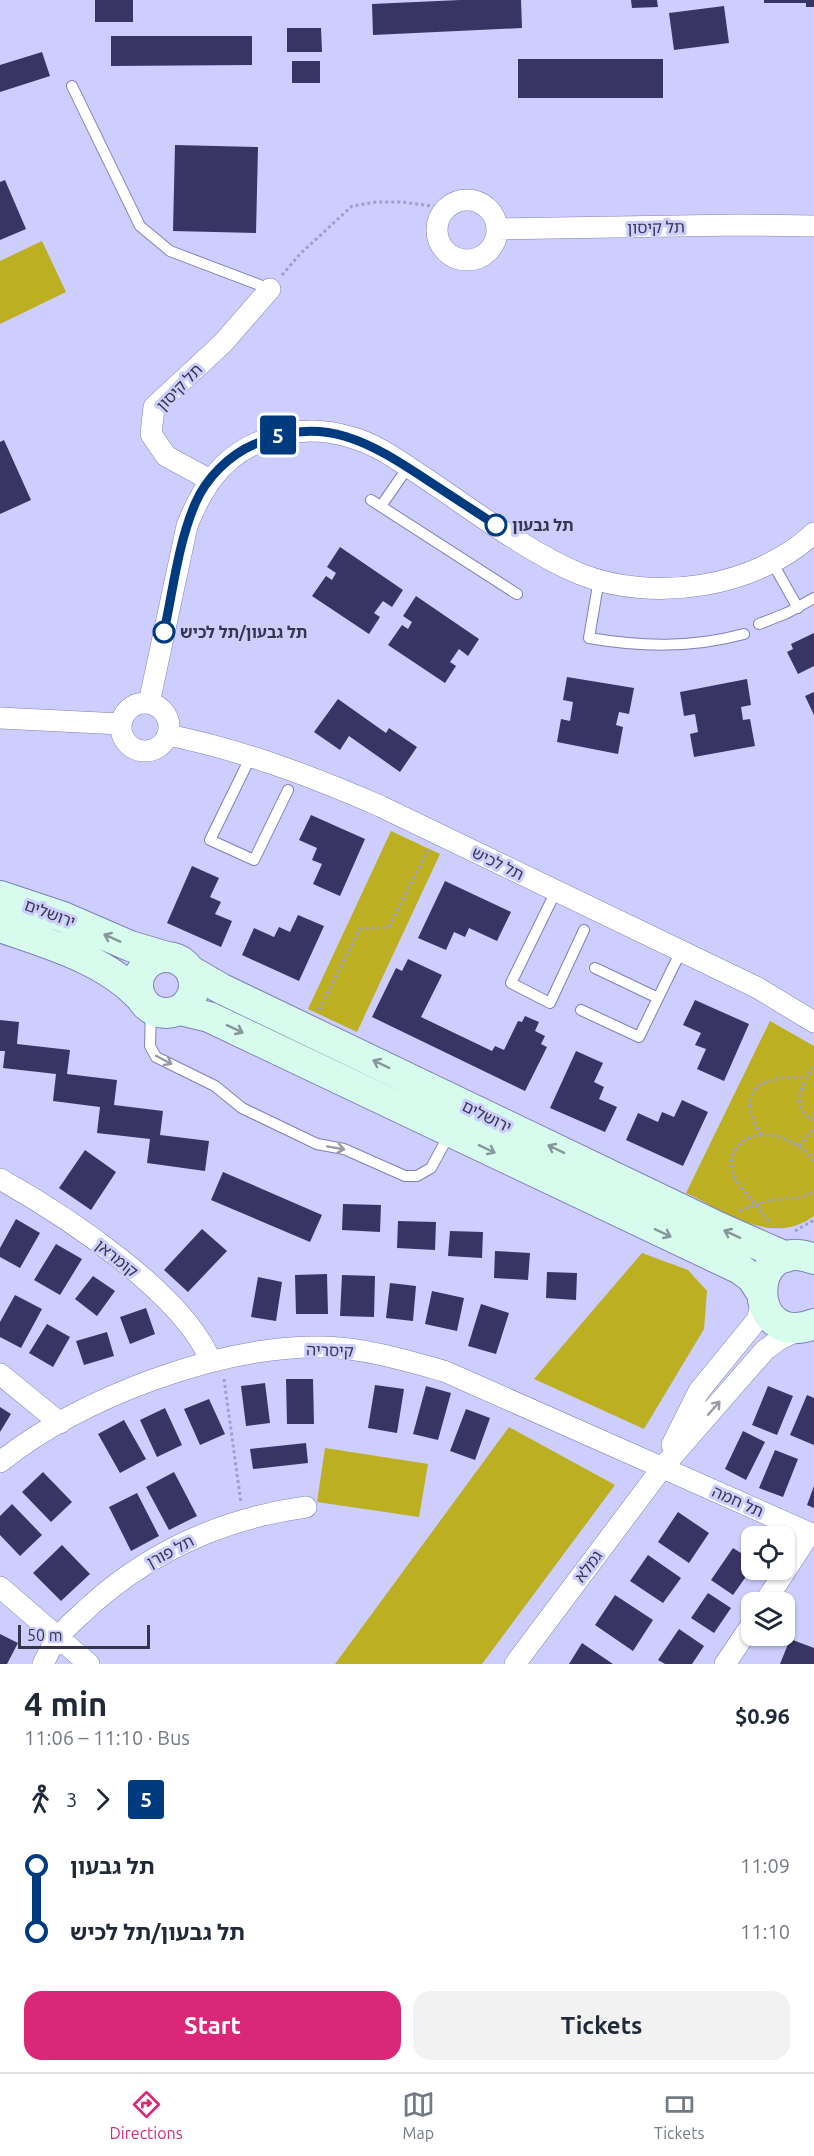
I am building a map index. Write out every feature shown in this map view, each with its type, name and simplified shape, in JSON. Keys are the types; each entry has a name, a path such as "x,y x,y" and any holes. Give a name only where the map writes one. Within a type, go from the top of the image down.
{"main road":[{"name":"ירושלים","path":"0,896 63,917 179,964 222,989 718,1227 797,1258"},
{"name":"ירושלים","path":"0,927 52,945 113,973 157,1006 209,1017 740,1269 752,1278 768,1313 776,1321 791,1328 809,1326"},
{"path":"157,958 179,964 194,980 194,990 188,1004 157,1006 138,987 142,971 157,958"},
{"path":"761,1297 762,1280 768,1270 776,1262 797,1258 814,1236"}],"street":[{"path":"467,200 479,202 489,208 498,230 489,251 467,260 446,251 437,230 446,208 456,202 467,200"},
{"name":"תל קיסון","path":"498,230 739,225 814,226"},
{"name":"תל קיסון","path":"210,480 166,456 151,434 154,407 223,343 270,290"},
{"path":"149,703 187,526 196,501 227,461 248,447 271,437 296,431 323,431 351,437 379,448 531,548 580,574 630,587 680,589 728,580 772,562 814,534"},
{"path":"141,703 149,703 159,708 167,716 170,728 165,742 156,749 145,752 125,742 121,724 125,713 131,708 141,703"},
{"path":"0,718 121,724"},
{"name":"תל לכיש","path":"168,735 212,744 251,756 338,788 437,833 681,951 764,992 814,1022"},
{"name":"קומראן","path":"0,1179 92,1238 131,1269 186,1322 216,1360"},
{"name":"גמלא","path":"662,1468 699,1391 757,1320 761,1297"},
{"name":"גמלא","path":"515,1664 662,1468 765,1350 780,1339 809,1326"},
{"name":"קיסריה","path":"0,1462 60,1423 131,1387 216,1360 262,1351 323,1347 384,1354 444,1371 662,1468"},
{"path":"0,1374 60,1423"},
{"name":"תל חמה","path":"662,1468 812,1534"},
{"name":"תל פורן","path":"43,1664 57,1638 116,1583 143,1565 196,1536 243,1520 306,1507"},
{"path":"772,1592 812,1534"},
{"path":"4,1592 89,1664"},
{"path":"725,1664 741,1640"}],"lane":[{"path":"72,86 140,226 170,251 270,290"},
{"path":"408,467 376,503 517,594"},
{"path":"772,562 798,608"},
{"path":"599,579 589,638 625,644 673,645 702,643 744,634"},
{"path":"759,624 798,608 814,598"},
{"path":"251,756 210,840 255,860 288,790"},
{"path":"555,891 511,983 550,1003 584,930"},
{"path":"581,1010 639,1037 681,951"},
{"path":"595,968 658,998"},
{"path":"157,1006 150,1046 156,1057 216,1086 242,1108 317,1144 344,1149 405,1176 417,1176 431,1168 451,1132"}],"path":[{"path":"270,290 300,254 352,207 376,202 402,202 446,208"},
{"path":"309,1030 360,929 389,927 437,833"},
{"path":"814,1067 806,1078 799,1095 800,1104 805,1113 814,1120"},
{"path":"761,1135 750,1114 749,1104 754,1093 761,1085 773,1078 788,1076 806,1078"},
{"path":"799,1146 814,1128"},
{"path":"814,1161 799,1146 776,1137 761,1135 736,1148 732,1160 734,1176 756,1205 767,1199 801,1198 814,1191"},
{"path":"216,1360 243,1520"}],"shaded area":[{"path":"42,241 66,292 0,324 0,261"},
{"path":"391,831 440,854 357,1032 308,1009"},
{"path":"770,1021 814,1046 814,1216 798,1225 782,1228 749,1223 686,1193"},
{"path":"642,1253 688,1270 707,1291 704,1329 644,1429 534,1379"},
{"path":"509,1427 615,1485 482,1664 335,1664"},
{"path":"325,1448 428,1464 419,1517 317,1502"}],"building":[{"path":"95,0 133,0 133,22 95,22"},
{"path":"521,0 522,28 373,35 372,4"},
{"path":"631,0 657,0 658,7 632,8"},
{"path":"764,0 814,0 814,7 806,7 806,3 764,3"},
{"path":"724,6 729,43 674,50 669,13"},
{"path":"287,28 321,28 322,52 287,52"},
{"path":"111,36 252,36 252,65 111,66"},
{"path":"42,52 50,76 0,92 0,65"},
{"path":"518,59 663,59 663,98 518,98"},
{"path":"292,61 320,61 320,83 292,83"},
{"path":"175,145 258,147 256,233 173,231"},
{"path":"5,180 26,229 0,240 0,182"},
{"path":"4,440 31,500 0,514 0,442"},
{"path":"340,547 403,590 392,607 383,601 374,613 380,617 369,634 312,596 326,576 332,580 336,573 327,567"},
{"path":"416,596 479,639 468,656 459,649 450,662 456,666 445,683 388,645 402,625 408,629 412,622 403,616"},
{"path":"814,633 814,666 798,674 787,652 793,649 791,644"},
{"path":"567,677 634,688 629,714 619,712 616,725 623,727 618,754 557,742 561,719 570,721 573,702 563,700"},
{"path":"747,679 751,705 741,707 743,720 750,719 755,746 694,757 690,734 698,732 695,714 684,716 680,692"},
{"path":"814,692 814,715 805,696"},
{"path":"338,699 386,733 389,728 417,747 400,772 349,736 340,750 314,732"},
{"path":"311,815 365,839 340,896 313,884 322,864 312,860 317,848 299,840"},
{"path":"192,866 219,878 210,897 221,902 215,914 232,921 221,947 167,923"},
{"path":"445,881 511,912 497,941 469,928 465,937 454,932 446,950 418,938"},
{"path":"298,915 324,926 299,981 242,955 254,928 274,937 279,927 290,932"},
{"path":"408,959 442,975 421,1017 492,1051 495,1046 504,1050 518,1021 522,1022 525,1016 539,1022 535,1031 545,1036 541,1044 547,1047 525,1091 372,1017 396,968 402,971"},
{"path":"695,1000 749,1024 724,1081 697,1069 706,1049 695,1045 701,1033 683,1025"},
{"path":"0,1020 19,1022 17,1044 70,1050 67,1074 117,1080 114,1105 163,1111 160,1135 209,1141 205,1171 147,1163 150,1139 97,1133 100,1107 53,1101 56,1074 3,1068 5,1051 0,1051"},
{"path":"576,1051 603,1063 594,1082 604,1087 599,1099 617,1107 605,1132 550,1108"},
{"path":"682,1100 708,1112 683,1166 626,1140 638,1113 658,1122 662,1112 674,1117"},
{"path":"85,1150 116,1172 91,1210 59,1188"},
{"path":"223,1172 322,1215 310,1242 211,1200"},
{"path":"343,1204 381,1205 380,1232 342,1230"},
{"path":"16,1219 40,1233 20,1268 0,1257 0,1248"},
{"path":"398,1221 436,1222 435,1250 397,1248"},
{"path":"202,1229 227,1251 188,1292 164,1270"},
{"path":"450,1231 483,1232 482,1258 448,1256"},
{"path":"56,1244 82,1259 60,1295 34,1280"},
{"path":"495,1251 530,1253 528,1280 494,1278"},
{"path":"547,1272 577,1273 576,1300 546,1298"},
{"path":"327,1274 328,1314 296,1314 295,1275"},
{"path":"342,1275 375,1276 374,1317 340,1316"},
{"path":"93,1276 115,1291 97,1316 75,1299"},
{"path":"258,1277 282,1282 276,1321 251,1317"},
{"path":"390,1283 416,1286 413,1321 386,1318"},
{"path":"432,1291 464,1298 457,1331 425,1324"},
{"path":"15,1295 42,1309 21,1348 0,1337 0,1322"},
{"path":"481,1304 509,1313 496,1354 468,1346"},
{"path":"146,1308 155,1334 130,1344 120,1317"},
{"path":"47,1324 70,1337 53,1367 29,1353"},
{"path":"107,1332 114,1356 84,1365 76,1341"},
{"path":"286,1379 313,1379 314,1424 287,1424"},
{"path":"265,1383 270,1423 246,1426 241,1386"},
{"path":"375,1385 404,1389 397,1433 368,1428"},
{"path":"426,1386 451,1393 438,1440 413,1434"},
{"path":"768,1386 793,1396 777,1435 752,1425"},
{"path":"807,1395 814,1398 814,1445 790,1435"},
{"path":"209,1399 225,1434 200,1445 184,1409"},
{"path":"0,1407 11,1414 0,1432"},
{"path":"165,1408 182,1445 157,1457 140,1420"},
{"path":"466,1409 490,1418 475,1460 450,1451"},
{"path":"124,1420 146,1459 120,1473 98,1434"},
{"path":"743,1431 765,1442 746,1480 725,1469"},
{"path":"306,1443 308,1463 253,1469 250,1449"},
{"path":"775,1450 798,1459 783,1497 759,1488"},
{"path":"43,1472 72,1502 51,1522 22,1492"},
{"path":"174,1472 197,1516 169,1530 146,1487"},
{"path":"814,1486 814,1508 807,1505"},
{"path":"137,1493 159,1536 131,1551 109,1507"},
{"path":"12,1504 42,1535 20,1556 0,1535 0,1516"},
{"path":"678,1512 709,1533 689,1563 658,1542"},
{"path":"62,1545 90,1574 61,1601 33,1573"},
{"path":"733,1548 741,1553 741,1580 744,1580 733,1595 711,1580"},
{"path":"648,1555 681,1578 663,1603 630,1581"},
{"path":"708,1593 731,1608 714,1633 691,1618"},
{"path":"615,1595 653,1620 633,1651 595,1625"},
{"path":"679,1629 704,1646 692,1664 665,1664 658,1660"},
{"path":"0,1634 18,1643 7,1664 0,1664"},
{"path":"795,1641 814,1648 814,1664 780,1664 787,1646 795,1646"},
{"path":"582,1643 613,1664 569,1664"}],"bus line":[{"name":"5","path":"164,632 187,526 196,501 227,461 248,447 271,437 296,431 323,431 351,437 379,448 496,525"}],"place":[{"name":"תל גבעון","path":"496,525"},
{"name":"תל גבעון/תל לכיש","path":"164,632"}]}
